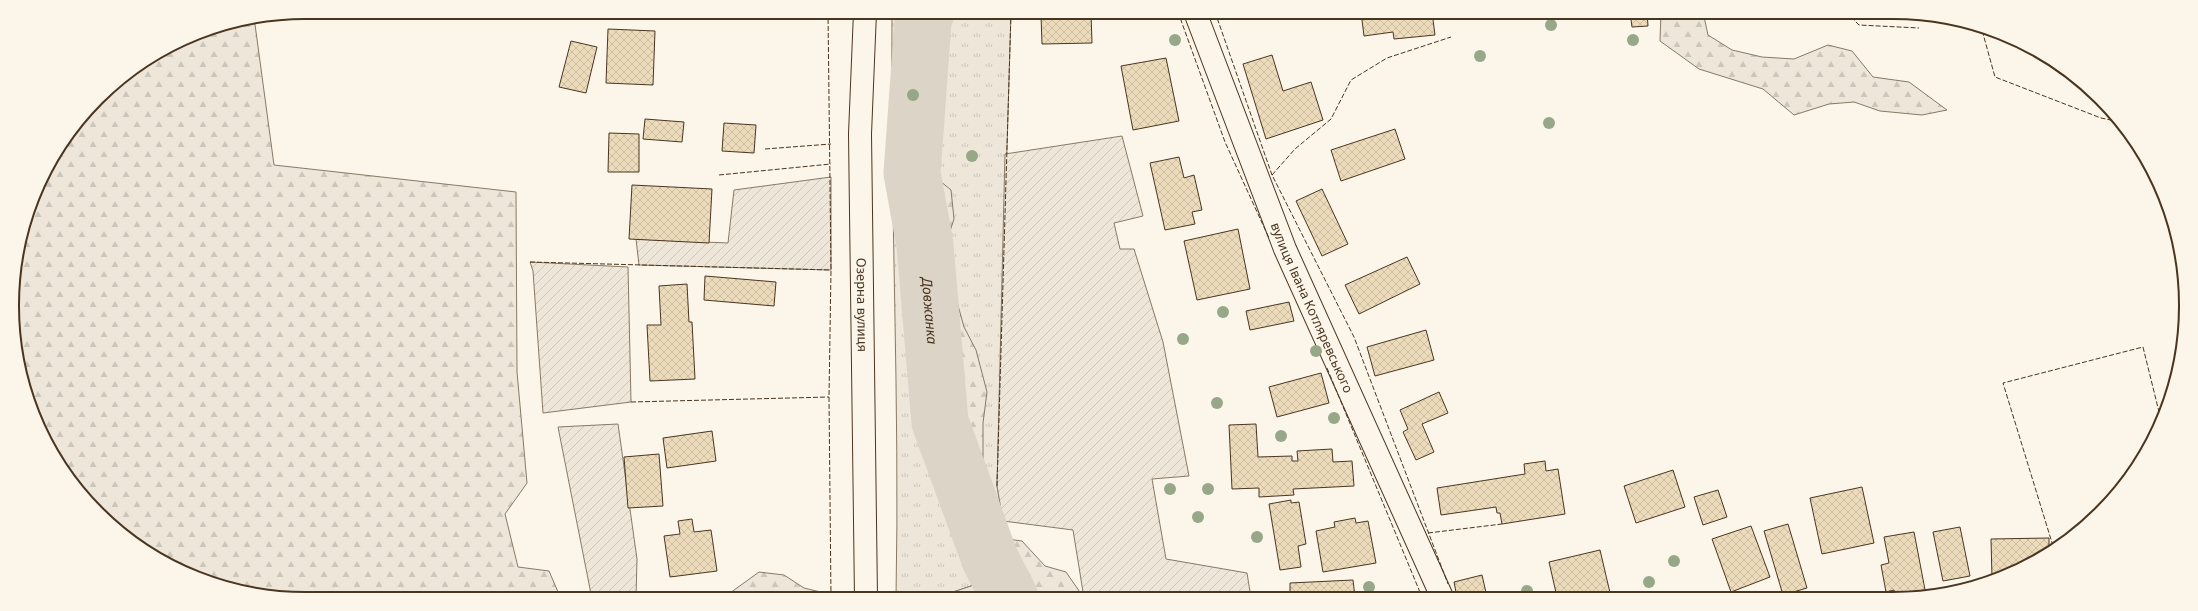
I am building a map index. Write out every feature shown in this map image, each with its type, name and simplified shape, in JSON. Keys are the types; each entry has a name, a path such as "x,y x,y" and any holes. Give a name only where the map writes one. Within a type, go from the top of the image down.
{"street":[{"name":"Озерна вулиця","path":"864,19 860,134 866,592"},
{"name":"вулиця Івана Котляревського","path":"1198,19 1285,249 1440,592"}],"green space":[{"path":"892,19 1011,19 997,486 1007,539 971,586 953,592 896,592 897,452"},
{"path":"1661,19 1705,19 1708,35 1732,50 1762,57 1794,59 1828,45 1852,51 1873,77 1909,82 1947,110 1922,115 1880,111 1854,102 1829,104 1794,115 1763,89 1699,69 1660,41"},
{"path":"255,24 274,165 516,192 517,372 527,483 505,514 518,567 549,571 558,592 306,592 268,590 213,577 162,554 131,533 90,494 67,465 57,449 34,398 21,343 19,306 21,268 34,213 57,162 78,131 117,90 146,67 162,57 213,34"},
{"path":"1122,136 1143,216 1114,223 1120,249 1134,249 1163,342 1189,476 1152,479 1166,559 1247,573 1250,592 1083,592 1073,530 1003,521 997,486 1005,154"},
{"path":"934,176 951,190 954,219 943,252 964,327 976,350 987,392 983,423 983,472 989,491 989,525 943,432 924,347 905,273 911,227"},
{"path":"831,177 831,270 639,265 636,239 728,243 734,190"},
{"path":"530,262 628,267 631,402 543,413 533,271"},
{"path":"618,424 637,559 636,592 591,592 558,427"},
{"path":"1007,539 1022,541 1045,566 1066,572 1080,592 953,592 971,586"},
{"path":"759,572 784,575 804,588 820,592 731,592"}],"building":[{"path":"1041,19 1091,19 1092,43 1042,44"},
{"path":"1362,19 1433,19 1435,35 1394,39 1393,32 1364,36"},
{"path":"1631,19 1648,19 1648,26 1632,27"},
{"path":"608,29 655,31 653,85 606,83"},
{"path":"571,41 597,47 586,93 559,87"},
{"path":"1272,55 1283,91 1311,82 1323,120 1266,139 1243,64"},
{"path":"1166,58 1179,121 1133,130 1121,66"},
{"path":"645,119 684,122 682,142 643,139"},
{"path":"724,123 756,125 754,153 722,151"},
{"path":"1395,129 1405,159 1341,181 1331,150"},
{"path":"609,133 639,134 639,172 608,172"},
{"path":"1179,157 1184,178 1194,175 1202,210 1192,212 1195,224 1165,230 1150,163"},
{"path":"632,185 712,189 709,243 629,239"},
{"path":"1322,189 1348,244 1322,256 1296,201"},
{"path":"1238,229 1250,289 1197,300 1184,241"},
{"path":"1407,257 1420,284 1359,314 1345,285"},
{"path":"705,276 776,282 774,306 704,300"},
{"path":"687,284 689,322 692,322 695,379 650,381 647,325 661,325 659,286"},
{"path":"1289,302 1294,321 1250,330 1246,311"},
{"path":"1426,330 1434,360 1375,376 1367,347"},
{"path":"1321,373 1329,403 1277,417 1269,387"},
{"path":"1439,392 1448,413 1422,424 1434,452 1416,460 1403,432 1408,429 1400,410"},
{"path":"1256,424 1258,457 1292,456 1292,461 1298,461 1297,451 1332,449 1333,462 1352,461 1354,486 1293,489 1294,495 1259,497 1259,488 1232,489 1229,425"},
{"path":"712,431 716,461 667,468 663,438"},
{"path":"659,454 663,506 628,508 624,457"},
{"path":"1545,461 1546,471 1558,469 1565,514 1502,524 1500,513 1497,513 1496,507 1441,515 1437,488 1525,474 1524,464"},
{"path":"1673,470 1685,507 1636,523 1624,486"},
{"path":"1862,487 1874,543 1822,554 1810,498"},
{"path":"1718,490 1727,517 1703,525 1694,497"},
{"path":"1291,500 1291,503 1299,502 1306,544 1298,546 1301,567 1280,570 1269,504"},
{"path":"1355,518 1356,523 1368,521 1376,563 1323,572 1316,531 1335,527 1334,522"},
{"path":"692,519 694,532 711,530 717,571 670,577 664,536 680,534 678,521"},
{"path":"1788,524 1807,588 1793,592 1782,592 1764,531"},
{"path":"1751,526 1770,577 1731,592 1712,539"},
{"path":"1960,527 1970,576 1943,581 1933,532"},
{"path":"1914,532 1925,590 1894,592 1894,590 1886,592 1881,565 1889,563 1884,537"},
{"path":"2049,538 2049,546 2036,554 1992,574 1991,539"},
{"path":"1600,550 1610,592 1556,592 1549,562"},
{"path":"1482,575 1486,592 1456,592 1454,582"},
{"path":"1353,580 1354,592 1290,592 1290,583"}],"waterway":[{"name":"Довжанка","path":"924,19 912,173 925,245 940,422 990,559 1007,592"}],"fence":[{"path":"828,19 831,270 829,397 831,592"},
{"path":"997,486 1011,19"},
{"path":"1181,19 1225,142 1269,238"},
{"path":"1217,19 1272,175 1354,337 1448,584"},
{"path":"1853,19 1859,25 1919,28"},
{"path":"1983,33 1995,77 2101,118 2111,120"},
{"path":"1272,175 1295,149 1331,119 1351,80 1387,58 1451,37"},
{"path":"765,149 831,144"},
{"path":"719,175 831,164"},
{"path":"530,262 831,270"},
{"path":"2052,544 2003,383 2143,347 2159,411"},
{"path":"1327,368 1420,592"},
{"path":"631,402 829,397"},
{"path":"1428,533 1502,524"}]}
